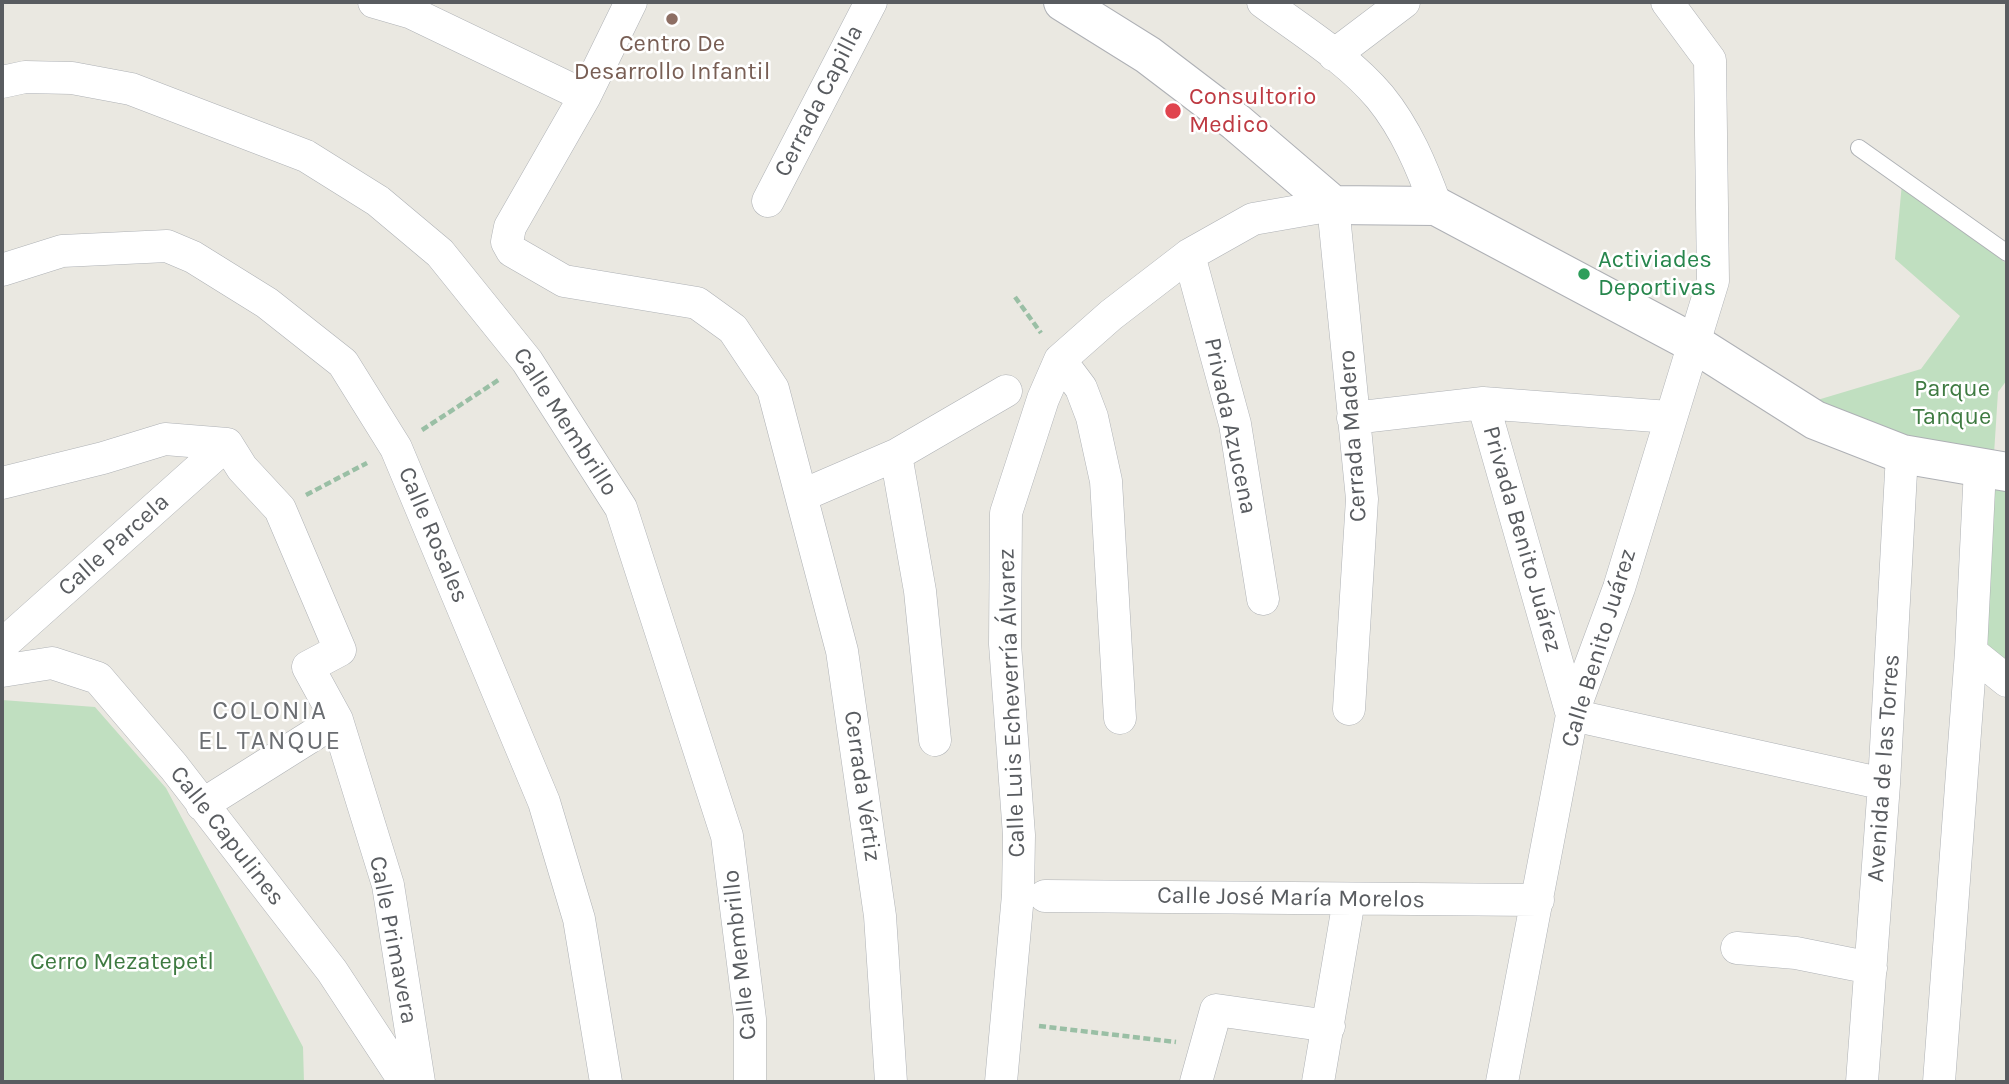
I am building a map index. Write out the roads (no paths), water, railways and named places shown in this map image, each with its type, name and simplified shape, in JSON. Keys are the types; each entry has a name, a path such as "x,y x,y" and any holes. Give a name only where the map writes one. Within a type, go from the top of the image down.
{"street":[{"path":"374,2 412,13 585,96 631,2"},
{"name":"Cerrada Capilla","path":"768,201 871,2"},
{"path":"1063,2 1148,55 1236,122 1334,205 1436,205 1695,344 1815,420 1902,454 1994,470 1971,652 1939,1082"},
{"path":"1263,2 1334,55 1379,96 1416,152 1436,205"},
{"path":"1334,55 1404,2"},
{"name":"Calle Benito Juárez","path":"1503,1082 1572,715 1619,588 1713,281 1710,61 1669,3"},
{"name":"Calle Membrillo","path":"2,82 24,77 102,82 131,89 306,156 378,201 440,253 527,361 621,508 727,836 751,1019 751,1082"},
{"name":"Cerrada Vértiz","path":"585,96 510,227 507,242 512,251 564,281 697,303 733,330 773,389 842,651 880,916 891,1082"},
{"name":"Calle Luis Echeverría Álvarez","path":"1001,1082 1018,895 1019,835 1005,644 1006,513 1040,410 1060,360 1111,315 1189,255 1253,219 1334,205"},
{"name":"Cerrada Madero","path":"1334,205 1362,499 1349,709"},
{"name":"Calle Rosales","path":"2,270 62,251 167,246 193,257 267,303 343,363 396,448 544,802 579,919 606,1082"},
{"name":"Privada Azucena","path":"1189,255 1235,425 1263,599"},
{"path":"1060,360 1081,388 1092,417 1106,481 1120,718"},
{"path":"803,495 896,455 1006,391"},
{"path":"1353,418 1483,403 1670,417"},
{"name":"Privada Benito Juárez","path":"1483,403 1572,715"},
{"path":"2,483 103,458 165,439 227,444"},
{"name":"Calle Primavera","path":"227,444 242,468 280,509 340,650 308,667 337,720 387,885 419,1082"},
{"name":"Calle Parcela","path":"2,645 227,444"},
{"name":"Avenida de las Torres","path":"1862,1082 1884,784 1902,454"},
{"path":"896,455 920,591 935,740"},
{"path":"1971,652 2007,681"},
{"name":"Calle Capulines","path":"2,671 52,663 98,678 332,971 405,1082"},
{"path":"1572,715 1884,784"},
{"path":"202,805 337,720"},
{"name":"Calle José María Morelos","path":"1045,896 1538,900"},
{"path":"1318,1082 1349,900"},
{"path":"1737,948 1796,953 1871,968"},
{"path":"1196,1082 1216,1010 1329,1026"}],"lane":[{"path":"1859,148 2007,253"}],"place":[{"name":"Centro De Desarrollo Infantil","path":"672,19"},
{"name":"Consultorio Medico","path":"1173,111"},
{"name":"Activiades Deportivas","path":"1584,274"}],"district":[{"name":"COLONIA EL TANQUE","path":"270,727"}],"park label":[{"name":"Parque Tanque","path":"1952,403"},
{"name":"Cerro Mezatepetl","path":"122,962"}]}
